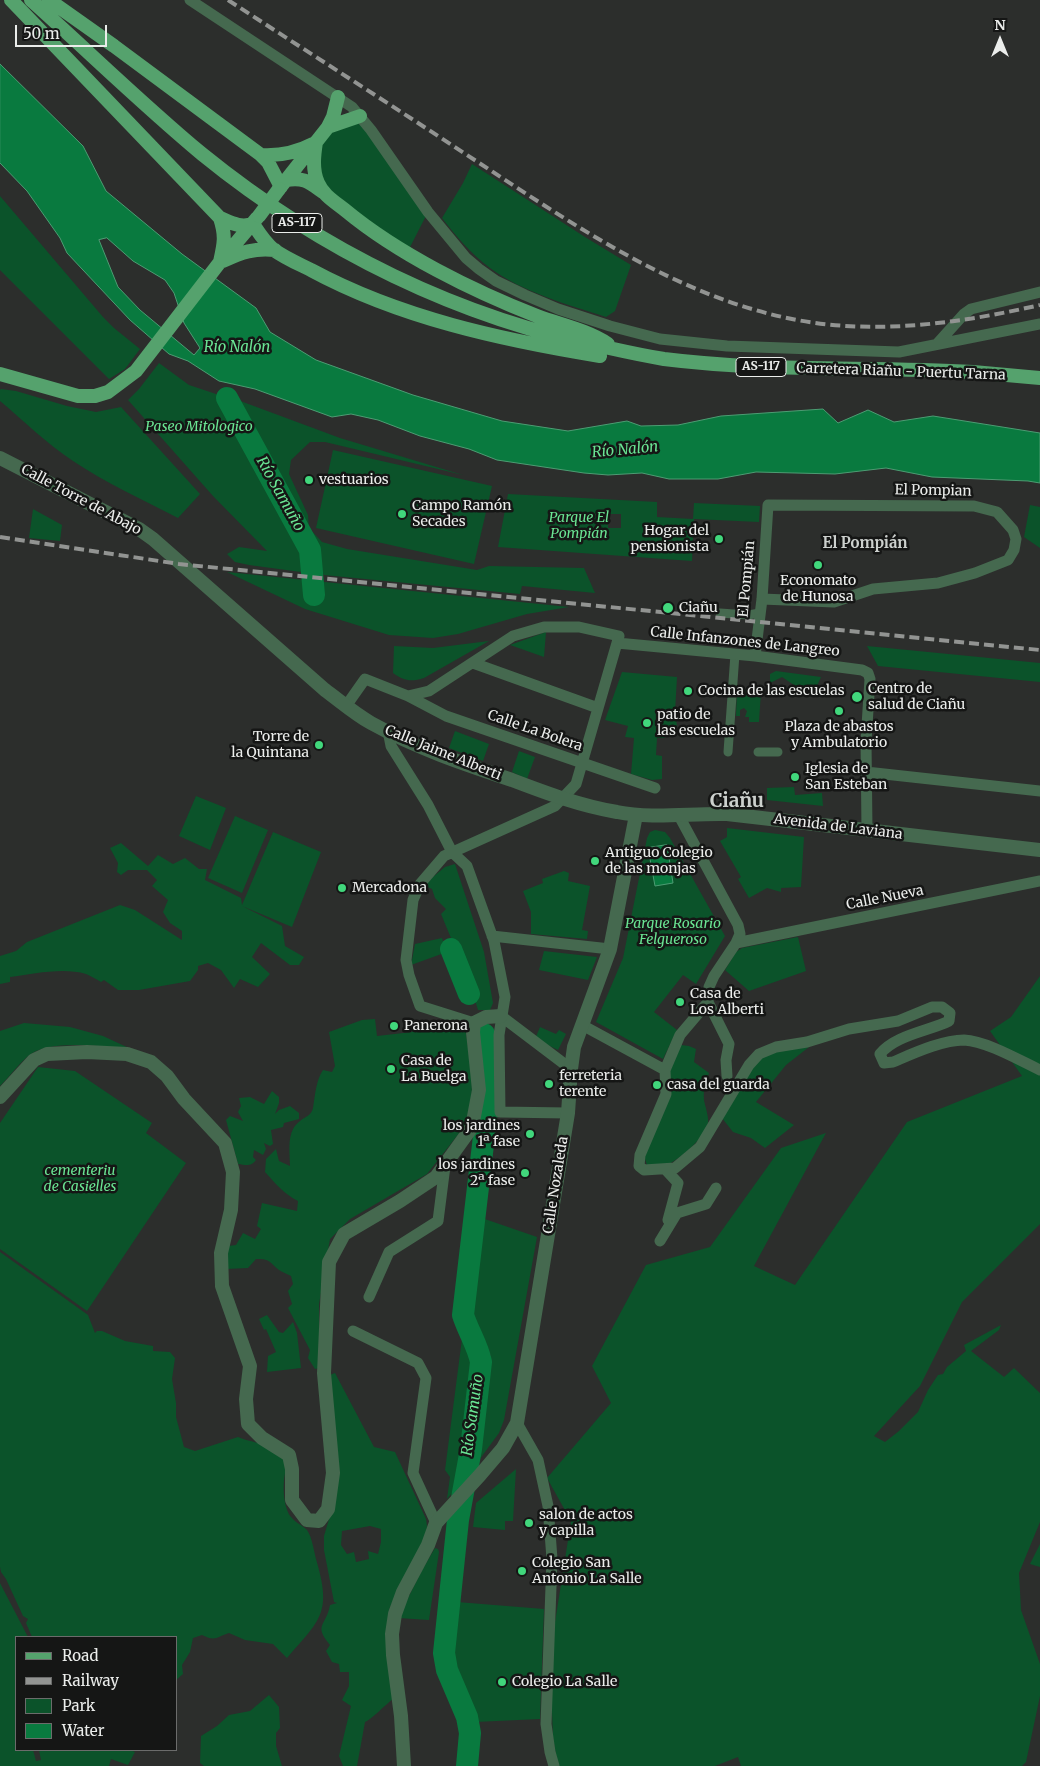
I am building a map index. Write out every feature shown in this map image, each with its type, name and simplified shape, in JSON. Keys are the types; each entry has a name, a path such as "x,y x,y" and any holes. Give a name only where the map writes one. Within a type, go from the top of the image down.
{"main road":[{"path":"11,0 220,218 238,226 244,226 256,220"},
{"name":"Carretera Riañu - Puertu Tarna","path":"31,0 201,153 293,220 338,247 400,280 468,308 529,329 581,343 661,358 717,365 972,372 1040,378"},
{"path":"49,0 261,155 268,162 282,185"},
{"path":"0,374 78,396 95,396 108,392 125,381 143,362 328,127 333,118 338,97"},
{"path":"328,127 360,116"},
{"path":"316,142 314,170 318,183 325,194"},
{"path":"261,155 287,155 302,150 316,142"},
{"path":"282,185 297,178 304,180 325,194 365,227 415,258 476,289 536,316 598,338 618,350"},
{"path":"219,264 224,245 224,231 220,218"},
{"path":"256,220 263,239 275,250 328,280 392,306 461,327 540,346 639,362 661,358"},
{"path":"219,264 245,251 275,250"},
{"path":"0,381 26,381"}],"street":[{"path":"190,0 352,107 428,212 466,258 496,281 558,309 610,326 660,339 726,346 899,352 1040,324"},
{"path":"938,344 964,314 971,309 1040,292"},
{"name":"Calle Torre de Abajo","path":"0,458 139,529 160,546"},
{"name":"El Pompian","path":"762,599 834,602 873,589 938,583 1008,560 1014,550 1016,539 1013,530 998,512 974,506 768,504"},
{"name":"El Pompián","path":"754,656 762,599 768,504"},
{"name":"Calle Jaime Alberti","path":"160,546 325,690 371,722 448,758 562,798 616,812 636,815"},
{"path":"720,613 760,614"},
{"name":"Calle Infanzones de Langreo","path":"408,696 429,692 513,636 544,627 579,627 618,640 862,670 868,673 870,679 866,772"},
{"path":"571,1069 501,1016 486,1017 474,1023 420,1006 406,960 413,900 420,884 444,856 554,806 576,784 618,640"},
{"path":"728,752 735,654"},
{"path":"473,663 598,708"},
{"name":"Calle La Bolera","path":"346,706 365,679 408,696 446,716 655,788"},
{"path":"388,731 390,746 428,805 452,852 467,866 492,936 505,997 499,1035 500,1112 568,1113"},
{"path":"758,752 778,752"},
{"path":"867,830 866,772 1040,791"},
{"path":"678,814 738,925 740,934 709,987 708,1002 729,1044 726,1060 727,1076"},
{"name":"Avenida de Laviana","path":"636,815 727,814 1040,850"},
{"name":"Calle Nozaleda","path":"404,1766 402,1716 393,1655 395,1614 402,1592 435,1527 503,1448 517,1423 568,1113 574,1047 610,949 636,815"},
{"name":"Calle Nueva","path":"736,943 1040,882"},
{"path":"492,936 610,949"},
{"path":"708,1002 680,1035 665,1070 666,1094 640,1155 639,1166 644,1170 675,1168 700,1147 749,1065 760,1054 776,1047 807,1042 849,1029 898,1021 932,1007 942,1007 950,1013 949,1021 908,1036 884,1050 880,1054 884,1063 893,1062 947,1042 964,1040 1002,1052 1040,1070"},
{"path":"0,1097 34,1060 47,1054 87,1052 127,1054 151,1062 167,1076 184,1099 225,1144 233,1172 231,1210 221,1253 222,1286 250,1366 246,1399 248,1424 262,1438 289,1455 292,1469 292,1500 307,1520 319,1521 328,1509 333,1472 324,1373 329,1262 344,1234 436,1177 472,1127 478,1090 472,1032 474,1023"},
{"path":"582,1025 665,1070"},
{"path":"369,1297 389,1252 438,1222 445,1164"},
{"path":"666,1170 678,1183 672,1210 660,1241 677,1213 706,1204 716,1188"},
{"path":"353,1331 418,1363 426,1378 414,1473 435,1527"},
{"path":"517,1423 538,1460 548,1506 552,1559 546,1724 554,1766"}],"green space":[{"path":"360,116 428,212 407,253 325,194 314,170 328,127"},
{"path":"472,164 631,265 615,311 606,317 531,291 503,277 470,251 442,218"},
{"path":"0,196 103,317 140,349 125,369 109,379 0,270"},
{"name":"Paseo Mitologico","path":"159,363 189,385 222,396 300,541 308,560 306,571 301,572 235,562 227,554 239,547 267,551 213,496 128,400"},
{"path":"1,389 16,391 67,406 96,412 121,407 200,494 178,518 98,477 63,454 0,401"},
{"path":"235,399 340,438 463,475 325,442 310,442 291,460 289,474 308,515 309,528 322,542 347,549 477,570 489,566 584,568 595,593 522,586 520,594 324,575 321,571 316,549 288,493"},
{"name":"Campo Ramón Secades","path":"333,450 492,486 474,564 316,528"},
{"name":"Parque El Pompián","path":"508,494 657,502 657,517 693,519 694,503 760,506 759,522 694,519 692,561 498,547","holes":["608,514 621,514 621,528 608,528"]},
{"path":"1030,505 1040,507 1040,548 1024,537"},
{"path":"33,509 62,525 60,541 29,538"},
{"path":"227,572 569,607 527,614 458,634 433,638 389,635 305,609"},
{"path":"546,632 544,657 510,645"},
{"path":"489,641 424,678 408,680 393,673 394,646 433,648"},
{"path":"867,646 1040,663 1040,682 878,666"},
{"path":"776,671 821,677 812,697 782,677 770,683 770,674"},
{"name":"patio de las escuelas","path":"622,672 677,677 675,712 677,726 664,738 657,738 656,755 662,756 662,779 652,780 631,774 634,738 625,737 628,726 605,720"},
{"path":"737,689 761,691 759,722 749,722 749,717 745,717 747,711 744,708 740,710 740,716 736,716"},
{"path":"455,731 489,744 483,761 449,748"},
{"path":"519,751 535,757 527,779 512,772"},
{"path":"794,787 795,795 822,793 823,806 767,800 767,788"},
{"path":"196,796 226,808 210,850 179,836"},
{"path":"235,816 268,830 242,893 208,878"},
{"path":"727,828 804,837 801,887 781,888 781,892 767,888 749,898 738,879 741,877 720,841 727,837"},
{"name":"Parque Rosario Felgueroso","path":"655,830 665,832 670,838 725,936 696,984 683,975 654,1012 677,1030 663,1059 596,1022 623,958 647,838 650,832"},
{"path":"273,832 321,852 292,927 242,906 282,926 285,946 304,957 299,965 290,965 261,943 252,957 270,974 258,987 240,979 234,988 221,970 208,963 198,966 198,970 190,981 139,990 118,990 104,980 101,982 86,974 68,971 10,977 10,982 0,984 0,956 16,951 27,942 120,905 135,910 182,940 182,931 170,923 163,912 168,900 152,886 157,880 147,870 128,870 121,875 117,872 118,863 110,848 121,843 148,866 158,855 173,864 185,858 199,869 207,869 205,880 241,898 242,905"},
{"path":"455,864 484,952 493,1003 490,1010 478,1010 470,984 441,914 446,909 435,898 432,889 423,885 445,867"},
{"path":"564,871 569,873 568,881 590,886 582,930 588,931 587,939 531,934 531,912 523,891 543,883 542,879"},
{"path":"798,937 806,971 749,991 725,970 736,952 742,948"},
{"path":"442,938 447,952 411,965 415,944"},
{"path":"544,951 597,957 588,980 539,970"},
{"path":"1040,976 1040,1224 962,1302 920,1386 874,1436 885,1442 899,1431 918,1412 928,1390 938,1375 943,1374 947,1367 966,1351 964,1345 1001,1325 999,1330 971,1351 1004,1377 1014,1368 1040,1393 1040,1522 1019,1573 1021,1610 1040,1664 1040,1696 1026,1762 1022,1766 741,1766 738,1757 715,1766 558,1766 553,1738 551,1687 553,1635 571,1521 547,1478 611,1403 592,1366 646,1265 710,1247 781,1148 826,1133 754,1266 795,1285 907,1122 1022,1076 990,1031 1011,1017"},
{"path":"375,1019 377,1036 412,1032 412,1025 446,1020 465,1026 472,1077 469,1115 464,1127 427,1174 350,1219 330,1239 319,1304 319,1368 315,1369 308,1358 310,1350 288,1308 292,1304 288,1291 293,1284 291,1276 261,1259 256,1259 248,1268 226,1269 228,1246 236,1245 243,1233 255,1239 261,1229 257,1226 262,1203 297,1211 298,1201 284,1192 265,1172 266,1159 276,1149 279,1161 290,1166 290,1142 293,1130 312,1111 317,1083 323,1070 332,1072 335,1066 329,1032 362,1020"},
{"path":"24,1023 70,1027 103,1036 131,1049 77,1045 48,1047 36,1051 27,1057 0,1086 0,1031"},
{"path":"540,1027 556,1034 559,1030 566,1034 558,1050 535,1039"},
{"path":"681,1045 696,1049 694,1062 709,1073 704,1096 708,1123 696,1143 676,1160 663,1166 647,1165 645,1153 669,1070"},
{"path":"809,1047 786,1065 756,1102 794,1125 765,1148 751,1138 733,1132 722,1118 745,1077 757,1062 774,1052"},
{"name":"cementeriu de Casielles","path":"38,1067 75,1071 152,1123 146,1133 186,1163 87,1311 0,1249 0,1123"},
{"path":"272,1091 279,1097 275,1114 279,1110 290,1106 299,1113 299,1119 284,1123 283,1127 271,1130 273,1144 270,1146 264,1143 266,1149 263,1155 254,1150 253,1157 256,1160 252,1164 238,1164 226,1120 230,1116 243,1121 238,1112 241,1106 239,1098 250,1097 264,1104"},
{"path":"479,1217 537,1237 504,1420 499,1433 474,1467 491,1355 470,1325 466,1310"},
{"path":"0,1252 88,1315 95,1333 102,1331 125,1341 153,1346 153,1351 170,1352 175,1358 172,1379 176,1417 184,1447 195,1451 238,1437 274,1448 283,1455 287,1467 284,1485 286,1507 292,1518 307,1530 310,1536 321,1577 323,1604 315,1624 287,1658 273,1644 245,1640 229,1633 213,1638 202,1635 193,1638 190,1652 182,1665 183,1674 178,1678 178,1636 32,1636 26,1623 28,1619 23,1616 0,1567"},
{"path":"267,1315 279,1332 283,1333 293,1322 297,1333 301,1368 267,1372 268,1356 276,1352 266,1329 264,1330 259,1319"},
{"path":"463,1331 480,1357 466,1477 447,1499 450,1477 445,1470"},
{"path":"335,1373 374,1447 395,1452 426,1519 427,1526 426,1536 390,1607 387,1625 393,1699 365,1722 357,1766 343,1766 339,1756 351,1706 342,1700 349,1686 349,1672 340,1672 339,1664 332,1662 326,1651 330,1645 321,1629 330,1605 337,1603 334,1602 324,1550 324,1536 332,1509 330,1375","holes":["370,1526 381,1529 381,1542 378,1554 368,1551 369,1559 356,1562 354,1552 347,1554 341,1545 342,1531"]},
{"path":"516,1469 513,1521 505,1521 505,1530 473,1527 476,1503"},
{"path":"1040,1544 1040,1567 1030,1564"},
{"path":"435,1548 439,1552 429,1620 398,1618 422,1570"},
{"path":"0,1583 27,1636 15,1636 15,1751 33,1751 36,1761 41,1760 39,1751 135,1752 128,1765 111,1759 109,1766 0,1766"},
{"name":"Colegio La Salle","path":"457,1602 544,1609 540,1719 475,1722 473,1709 452,1655"},
{"path":"269,1695 279,1707 280,1728 276,1733 276,1746 282,1766 204,1766 200,1763 201,1736 217,1726 229,1715 250,1711"}],"water":[{"name":"Río Nalón","path":"0,64 83,146 106,191 182,254 256,308 270,332 316,360 413,395 502,421 568,431 627,421 641,426 678,425 721,416 823,409 838,423 868,410 894,422 933,416 1040,433 1040,483 932,477 886,468 835,474 756,472 718,479 669,479 642,473 608,475 584,473 497,460 469,449 420,436 378,420 351,414 332,417 255,389 219,381 188,361 169,354 130,320 67,253 60,238 27,191 0,163","holes":["107,238 133,261 165,280 174,293 184,323 200,348 194,355 140,310 118,287 99,240"]},
{"path":"667,845 673,883 655,886 648,848"}],"waterway":[{"name":"Río Samuño","path":"227,398 310,550 314,595"},
{"name":"Río Samuño","path":"451,949 469,994"},
{"name":"Río Samuño","path":"467,1766 470,1733 467,1717 447,1670 444,1653 458,1520 471,1449 481,1362 463,1315 488,1102 484,1034"}],"railway":[{"path":"228,0 585,231 625,254 708,294 752,309 797,320 858,327 889,327 950,322 1040,305"},
{"path":"0,537 179,564 1040,650"}],"place":[{"name":"vestuarios","path":"309,480"},
{"name":"Campo Ramón Secades","path":"402,514"},
{"name":"Hogar del pensionista","path":"719,539"},
{"name":"Economato de Hunosa","path":"818,565"},
{"name":"Ciañu","path":"668,608"},
{"name":"Cocina de las escuelas","path":"688,691"},
{"name":"Centro de salud de Ciañu","path":"857,697"},
{"name":"Plaza de abastos y Ambulatorio","path":"839,711"},
{"name":"patio de las escuelas","path":"647,723"},
{"name":"Torre de la Quintana","path":"319,745"},
{"name":"Iglesia de San Esteban","path":"795,777"},
{"name":"Antiguo Colegio de las monjas","path":"595,861"},
{"name":"Mercadona","path":"342,888"},
{"name":"Casa de Los Alberti","path":"680,1002"},
{"name":"Panerona","path":"394,1026"},
{"name":"Casa de La Buelga","path":"391,1069"},
{"name":"ferreteria terente","path":"549,1084"},
{"name":"casa del guarda","path":"657,1085"},
{"name":"los jardines 1ª fase","path":"530,1134"},
{"name":"los jardines 2ª fase","path":"525,1173"},
{"name":"salon de actos y capilla","path":"529,1523"},
{"name":"Colegio San Antonio La Salle","path":"522,1571"},
{"name":"Colegio La Salle","path":"502,1682"}],"district":[{"name":"El Pompián","path":"865,544"},
{"name":"Ciañu","path":"737,802"}]}
